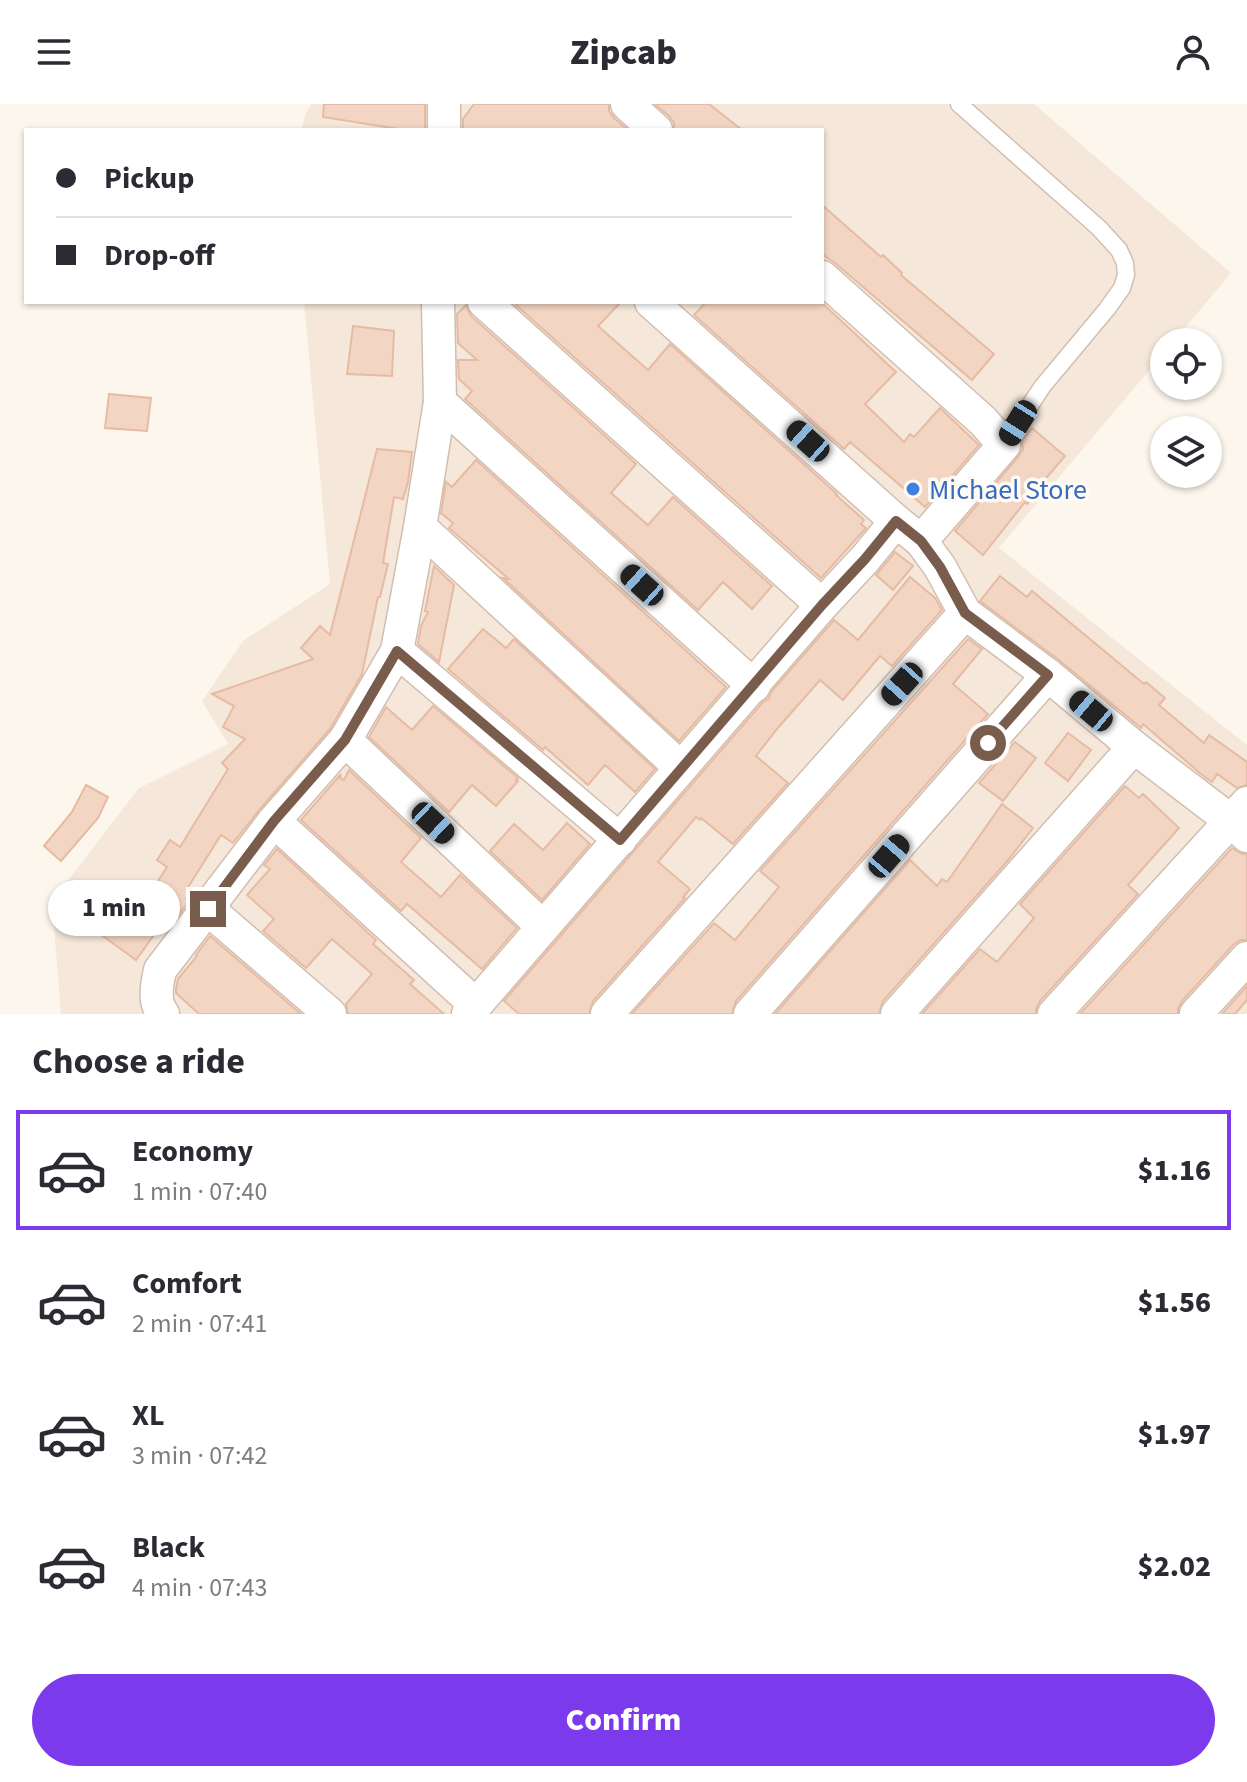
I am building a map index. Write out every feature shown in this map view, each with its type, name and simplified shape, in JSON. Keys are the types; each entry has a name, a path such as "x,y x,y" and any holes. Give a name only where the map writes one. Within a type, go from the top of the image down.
{"street":[{"path":"627,104 654,128"},
{"path":"824,279 983,421 1004,445 921,541"},
{"path":"163,1014 157,1006 160,970 274,821 345,740 397,651 440,402 438,304"},
{"path":"486,304 822,605"},
{"path":"653,304 921,541 940,567 965,613 1048,675 1134,747 1242,820 1054,1014"},
{"path":"440,402 754,686"},
{"path":"274,821 472,1010 896,521"},
{"path":"420,527 681,768"},
{"path":"607,1014 965,613"},
{"path":"397,651 620,840"},
{"path":"750,1014 1048,675"},
{"path":"345,740 543,927"},
{"path":"897,1014 1134,747"},
{"path":"208,909 330,1014"},
{"path":"1196,1014 1247,958"}],"lane":[{"path":"959,104 1099,228 1119,250 1125,263 1126,275 1122,288 1042,387 1004,445"}],"shaded area":[{"path":"311,104 1034,104 1231,273 1185,328 1150,328 1150,370 999,548 1247,745 1247,1014 61,1014 52,901 139,788 228,744 202,701 243,641 330,584 304,304 824,304 824,128 302,128"}],"building":[{"path":"324,104 425,104 425,128 392,128 323,117"},
{"path":"474,104 609,104 609,111 626,128 463,128 463,119"},
{"path":"655,104 709,104 739,128 674,128 669,116"},
{"path":"824,207 994,354 972,380 824,255"},
{"path":"619,304 598,326 648,370 670,344 837,494 864,520 861,524 866,528 821,578 516,305"},
{"path":"704,304 823,304 896,372 865,404 904,442 910,434 914,437 940,408 979,445 925,507 850,442 844,449 694,315"},
{"path":"466,305 471,316 636,464 611,493 648,525 673,497 772,586 752,609 723,582 698,610 465,399 472,391 459,379 458,360 477,360 458,343 457,314"},
{"path":"353,326 394,331 392,376 347,374"},
{"path":"109,394 151,398 147,431 105,428"},
{"path":"1032,428 1065,456 983,555 955,531 1018,457 1023,449 1022,440"},
{"path":"377,449 412,452 403,499 394,497 383,563 388,564 362,674 330,729 233,843 221,835 187,889 191,891 186,899 189,901 167,930 161,925 136,960 74,915 96,885 136,914 167,867 157,860 170,840 180,847 228,769 222,763 245,739 223,727 234,706 212,694 313,659 301,648 320,626 330,635"},
{"path":"476,460 726,687 679,741 503,578 509,579 449,528 453,523 441,513 446,482 452,487"},
{"path":"895,552 913,566 893,590 876,575"},
{"path":"434,566 454,585 439,662 418,644 421,626 428,612 425,611"},
{"path":"1000,576 1027,597 1032,591 1144,684 1146,682 1165,698 1159,705 1204,743 1209,735 1247,762 1247,785 1237,788 1217,774 1212,782 1143,724 1141,728 1059,660 980,601"},
{"path":"910,577 935,598 942,610 892,666 880,656 843,700 820,680 756,756 788,783 733,844 696,817 658,862 690,889 593,1001 589,1014 519,1014 504,1001 834,620 858,640"},
{"path":"483,629 506,648 514,639 655,769 635,792 605,765 588,785 448,669"},
{"path":"968,639 982,649 953,684 988,714 736,1001 732,1014 632,1014 714,923 735,940 779,887 760,871"},
{"path":"433,706 518,778 496,806 472,785 449,812 369,737 386,707 412,730"},
{"path":"1068,733 1091,750 1068,781 1045,763"},
{"path":"1015,742 1036,758 1003,801 979,783"},
{"path":"349,770 421,838 401,862 441,897 460,875 517,928 482,969 407,904 401,911 301,820 341,774 340,778 344,780"},
{"path":"86,785 108,797 98,818 61,861 44,846 72,812"},
{"path":"1125,786 1139,798 1143,794 1179,828 1128,885 1138,894 1040,1001 1036,1014 922,1014 980,949 997,962 1034,918 1020,904"},
{"path":"1002,804 1033,828 883,1001 879,1014 775,1014 910,860 937,886 942,879 947,882"},
{"path":"567,823 590,844 542,900 490,851 514,824 543,850"},
{"path":"1232,848 1247,854 1247,940 1233,945 1182,1001 1178,1014 1080,1014"},
{"path":"277,849 376,940 373,944 414,980 410,984 444,1014 348,1014 346,1004 372,974 332,939 306,968 263,931 274,919 247,895 270,869 264,865"},
{"path":"210,936 301,1014 199,1014 176,993 176,989 178,979"},
{"path":"1247,986 1247,1000 1235,1014 1222,1014"}],"place":[{"name":"Michael Store","path":"913,489"}],"route":[{"path":"208,909 274,821 345,740 397,651 620,840 896,521 921,541 940,567 965,613 1048,675 988,743"}]}
